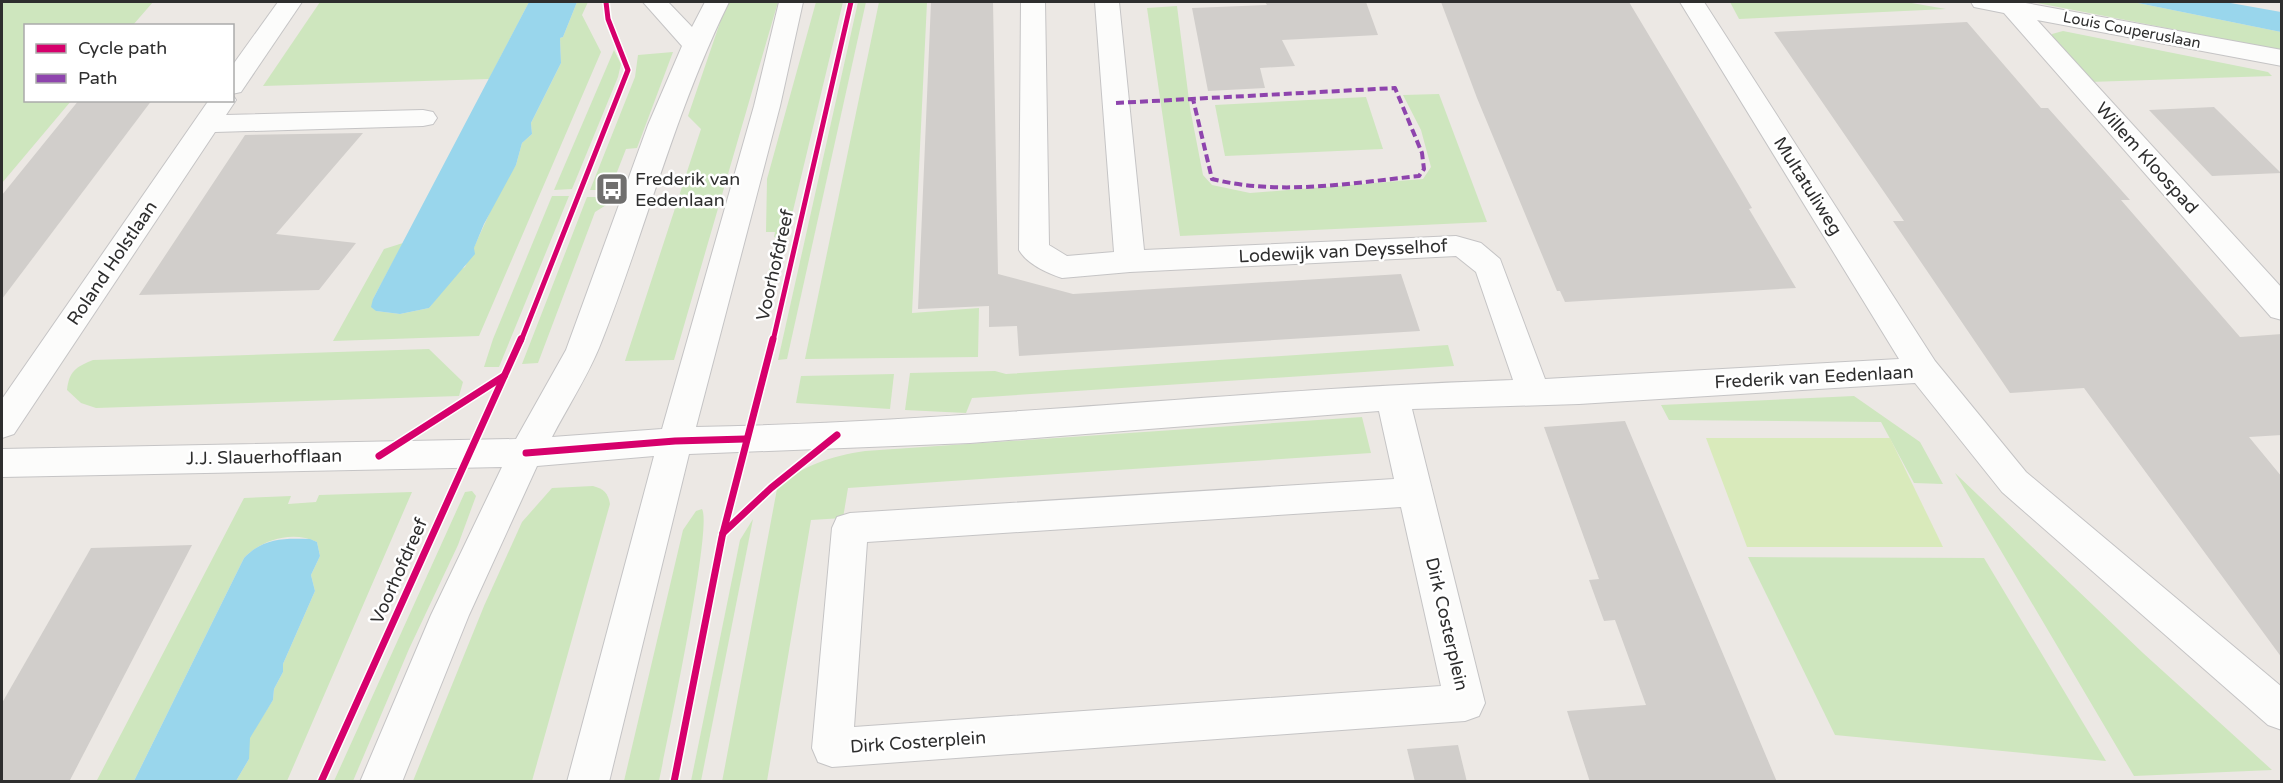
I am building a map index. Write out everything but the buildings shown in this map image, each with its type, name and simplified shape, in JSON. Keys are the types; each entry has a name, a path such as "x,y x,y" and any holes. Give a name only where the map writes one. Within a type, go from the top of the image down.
{"street":[{"path":"234,83 290,2"},
{"path":"655,2 695,45"},
{"path":"381,782 450,615 526,453 582,350 643,176 695,45 717,2"},
{"path":"588,782 675,441 767,106 791,2"},
{"name":"Lodewijk van Deysselhof","path":"1033,2 1034,250 1062,267 1130,261 1456,246 1470,250 1489,267 1533,392"},
{"path":"1107,2 1130,261"},
{"name":"Multatuliweg","path":"1692,2 1923,370"},
{"name":"Louis Couperuslaan","path":"1983,2 2282,58"},
{"name":"Willem Kloospad","path":"2012,7 2282,309"},
{"path":"214,112 423,118"},
{"name":"Roland Holstlaan","path":"2,425 214,112"},
{"name":"Frederik van Eedenlaan","path":"1533,392 1923,370 2014,482 2282,712"},
{"path":"675,441 782,439 970,430 1392,397 1533,392"},
{"name":"Dirk Costerplein","path":"1392,397 1415,492 1465,703 832,748 850,528 1415,492"},
{"name":"J.J. Slauerhofflaan","path":"2,463 526,453 675,441"}],"green space":[{"path":"2,2 153,2 134,24 24,24 24,102 70,102 2,183"},
{"path":"320,2 529,2 489,79 263,86"},
{"path":"577,2 588,2 582,15 601,52 479,336 333,341 384,249 403,243 373,299 376,311 400,314 429,308 455,273 465,267 501,188 516,165 522,143 532,134 531,123 561,63 560,38 563,37"},
{"path":"727,2 778,2 674,360 625,361 701,129 688,116"},
{"path":"816,2 843,2 774,290 764,291 777,238 774,237 775,232 766,232 767,179"},
{"path":"858,2 866,2 787,359 778,360"},
{"path":"879,2 927,2 912,313 979,308 978,357 805,359"},
{"path":"1730,2 1906,2 1946,9 1739,19"},
{"path":"2032,2 2133,2 2281,32 2281,50"},
{"path":"1177,6 1190,108 1203,175 1212,185 1250,193 1423,179 1431,167 1421,130 1403,95 1439,94 1487,222 1180,236 1147,8"},
{"path":"2063,31 2268,72 2272,76 2089,82 2053,41 2052,34"},
{"path":"614,50 621,64 618,77 572,189 554,190"},
{"path":"673,52 637,148 626,149 610,190 590,190 635,77 638,55"},
{"path":"1366,97 1383,149 1225,156 1215,105"},
{"path":"552,196 569,196 499,367 484,367 493,339"},
{"path":"587,197 619,197 595,212 538,363 522,364"},
{"path":"1448,345 1454,366 972,398 966,413 905,410 910,373 995,371 1006,374"},
{"path":"429,349 463,382 459,396 96,408 81,403 67,390 74,370 93,360"},
{"path":"894,374 890,409 796,403 801,376"},
{"path":"1854,396 1920,442 1943,484 1914,483 1881,422 1669,420 1661,405"},
{"path":"1362,417 1371,453 848,488 843,518 811,520 767,781 722,782 777,489 796,474 829,459 865,451"},
{"path":"1706,438 1890,438 1943,547 1747,547"},
{"path":"1955,473 2143,653 2272,770 2134,776"},
{"path":"593,486 605,492 610,504 532,781 413,781 484,606 522,522 552,488"},
{"path":"472,491 476,496 458,545 409,649 353,781 334,781 465,492"},
{"path":"412,492 287,781 236,781 249,759 249,738 273,700 274,689 283,672 283,664 315,591 311,575 320,556 317,542 297,537 268,542 244,558 134,781 96,782 244,498 291,496 288,504 316,502 319,495"},
{"path":"702,509 704,524 695,593 659,781 624,781 683,530 696,511"},
{"path":"753,519 701,781 691,781 740,540"},
{"path":"1748,557 1984,558 2106,761 1835,735"}],"water":[{"path":"529,2 577,2 563,37 560,38 561,63 531,123 532,134 522,143 516,165 484,224 474,248 475,254 429,308 400,314 376,311 371,307 373,299"},
{"path":"2133,2 2225,2 2281,12 2281,32"},
{"path":"310,539 317,542 320,556 311,575 315,591 283,664 283,672 274,689 273,700 250,738 249,759 236,781 134,781 244,558 251,551 266,543"}],"marked path":[{"path":"1116,103 1395,88 1422,153 1424,169 1419,176 1285,188 1233,185 1212,179 1193,99"}],"cycle path":[{"name":"Voorhofdreef","path":"321,782 520,343 628,70 608,19 606,2"},
{"name":"Voorhofdreef","path":"674,782 733,488 761,393 851,2"},
{"path":"379,456 504,376"},
{"path":"723,533 771,488 837,435"},
{"path":"526,453 675,441 745,439"}],"place":[{"name":"Frederik van Eedenlaan","path":"612,189"}]}
